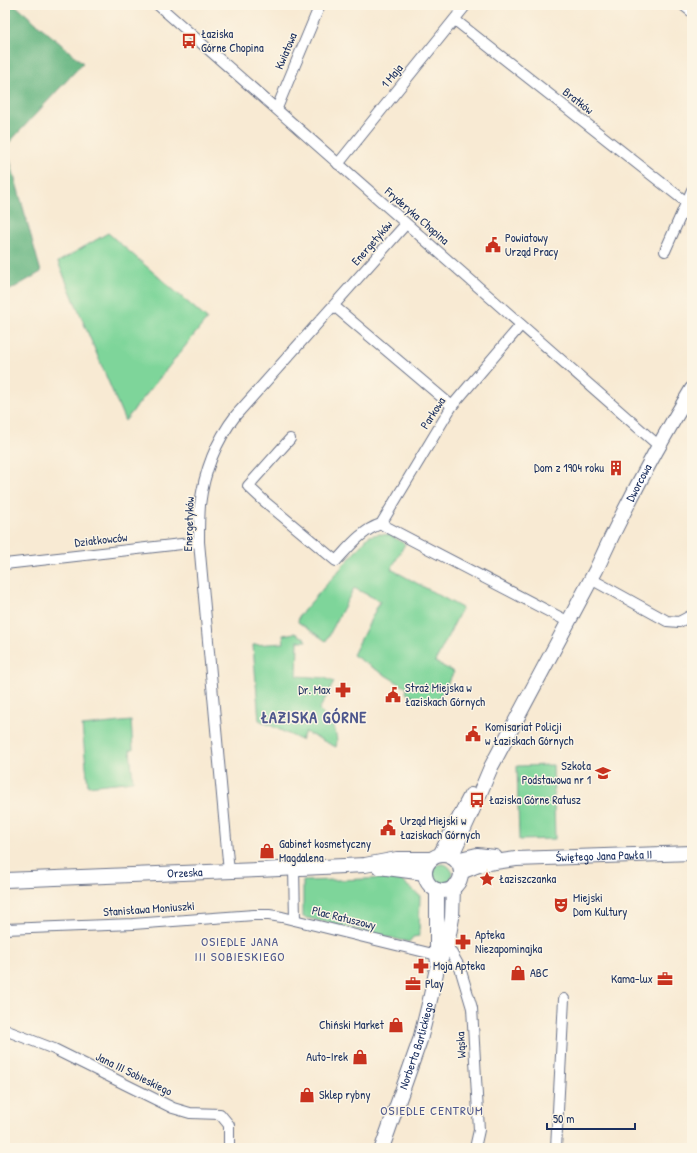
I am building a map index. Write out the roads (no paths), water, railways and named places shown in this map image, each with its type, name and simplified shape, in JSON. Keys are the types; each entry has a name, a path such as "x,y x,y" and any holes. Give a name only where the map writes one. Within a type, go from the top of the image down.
{"street":[{"name":"Fryderyka Chopina","path":"158,5 277,108 338,164 521,325 582,371 659,446"},
{"name":"Kwiatowa","path":"277,108 320,5"},
{"name":"1 Maja","path":"338,164 466,5"},
{"path":"683,5 692,12"},
{"name":"Bratków","path":"454,20 686,202"},
{"path":"665,251 692,190"},
{"name":"Energetyków","path":"229,872 199,542 200,505 206,472 223,433 249,400 406,224"},
{"path":"334,306 452,406"},
{"name":"Parkowa","path":"381,524 452,406 521,325"},
{"name":"Dworcowa","path":"448,861 462,834 491,767 569,622 607,545 659,446 692,389"},
{"path":"290,439 248,486 336,561 364,532 381,524 569,622"},
{"name":"Działkowców","path":"5,564 199,542"},
{"path":"591,578 667,620 679,622 692,615"},
{"name":"Dworcowa","path":"448,861 477,785 491,767"},
{"path":"462,834 465,843 470,850 477,855"},
{"name":"Świętego Jana Pawła II","path":"448,861 481,864 516,859 692,853"},
{"name":"Świętego Jana Pawła II","path":"448,861 477,855 516,859"},
{"name":"Orzeska","path":"5,880 229,872 365,865 397,859 448,861"},
{"path":"448,861 460,878 453,887 445,890 437,890 426,880 426,866 448,861"},
{"name":"Orzeska","path":"365,865 425,873"},
{"name":"Plac Ratuszowy","path":"294,868 295,920 437,959"},
{"name":"Norberta Barlickiego","path":"437,959 447,945 452,918 453,887"},
{"name":"Norberta Barlickiego","path":"382,1148 420,1040 437,959 437,890"},
{"name":"Stanisława Moniuszki","path":"5,929 133,924 254,914 295,920"},
{"name":"Wąska","path":"447,945 460,968 472,1008 479,1130 475,1148"},
{"path":"556,1148 564,999"},
{"name":"Jana III Sobieskiego","path":"5,1030 54,1049 173,1108 190,1113 220,1114 229,1125 229,1148"}],"place":[{"name":"Łaziska Górne Chopina","path":"189,41"},
{"name":"Powiatowy Urząd Pracy","path":"493,245"},
{"name":"Dom z 1904 roku","path":"616,468"},
{"name":"Dr. Max","path":"343,690"},
{"name":"Straż Miejska w Łaziskach Górnych","path":"393,695"},
{"name":"Komisariat Policji w Łaziskach Górnych","path":"473,734"},
{"name":"Szkoła Podstawowa nr 1","path":"603,773"},
{"name":"Łaziska Górne Ratusz","path":"477,800"},
{"name":"Urząd Miejski w Łaziskach Górnych","path":"388,828"},
{"name":"Gabinet kosmetyczny Magdalena","path":"267,851"},
{"name":"Łaziszczanka","path":"487,879"},
{"name":"Miejski Dom Kultury","path":"561,905"},
{"name":"Apteka Niezapominajka","path":"463,942"},
{"name":"Moja Apteka","path":"421,966"},
{"name":"ABC","path":"518,973"},
{"name":"Kama-lux","path":"665,979"},
{"name":"Play","path":"413,984"},
{"name":"Chiński Market","path":"396,1025"},
{"name":"Auto-Irek","path":"360,1057"},
{"name":"Sklep rybny","path":"307,1095"}],"district":[{"name":"ŁAZISKA GÓRNE","path":"314,717"},
{"name":"OSIEDLE JANA III SOBIESKIEGO","path":"240,948"},
{"name":"OSIEDLE CENTRUM","path":"432,1110"}]}
